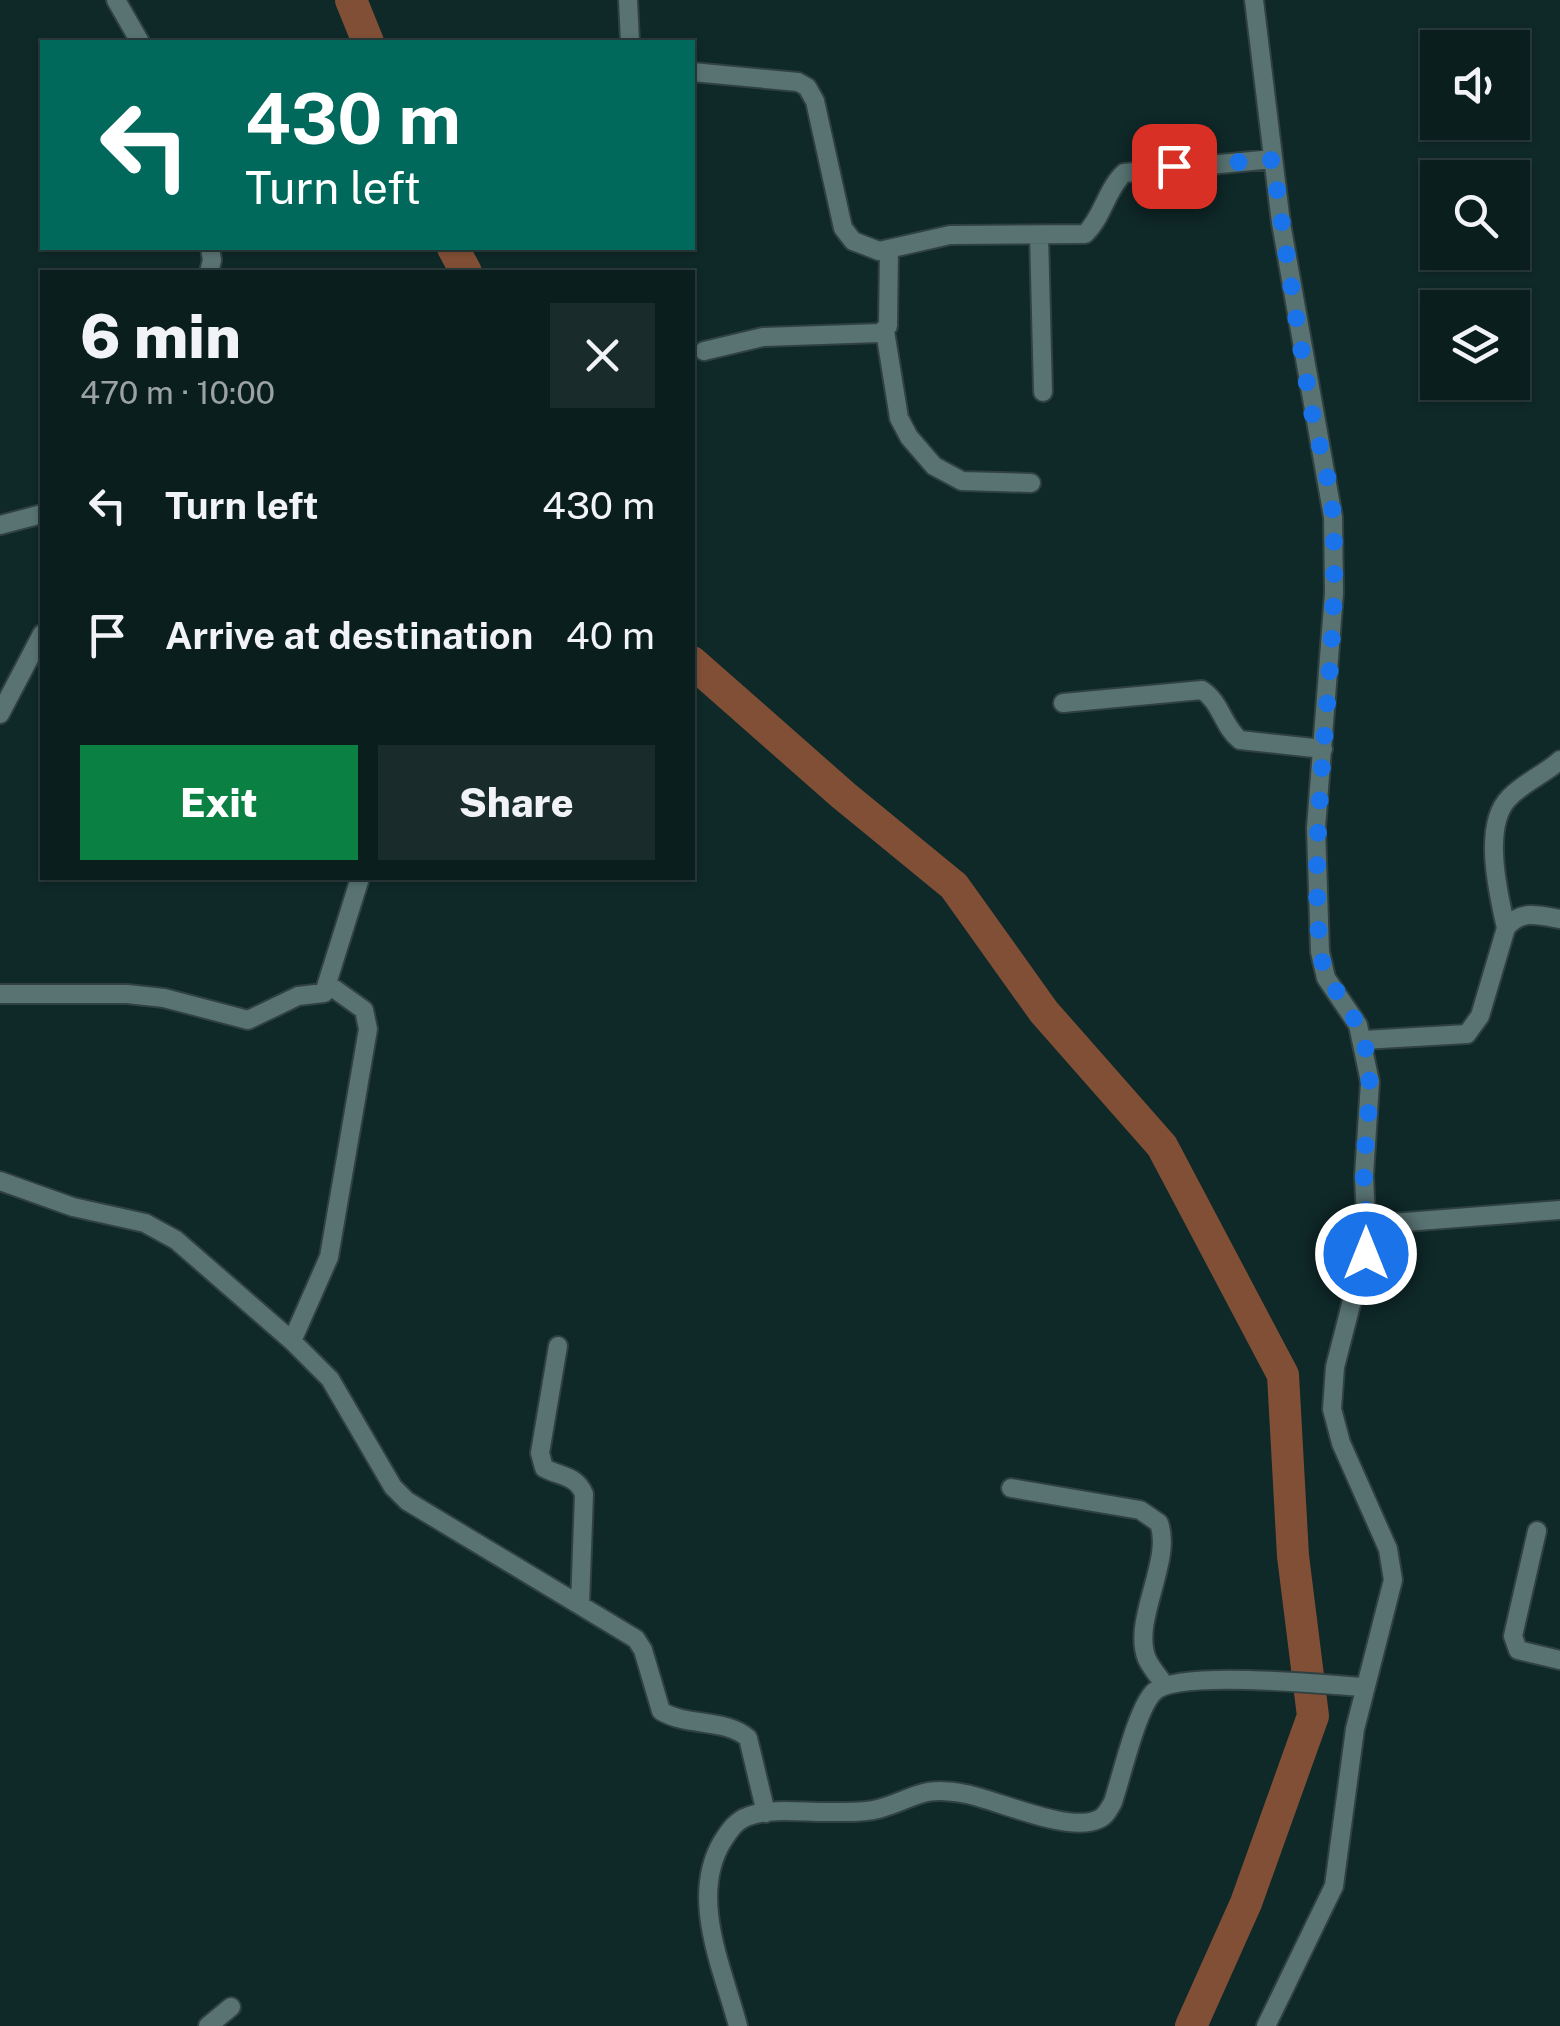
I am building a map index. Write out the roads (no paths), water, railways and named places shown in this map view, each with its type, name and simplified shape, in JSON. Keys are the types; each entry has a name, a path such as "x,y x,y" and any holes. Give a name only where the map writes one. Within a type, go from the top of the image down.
{"street":[{"path":"116,0 139,40"},
{"path":"628,0 630,40"},
{"path":"1254,0 1298,335 1333,517 1334,592 1316,828 1320,952 1326,978 1350,1010 1363,1040 1370,1082 1364,1176 1366,1254 1331,1392 1332,1408 1341,1443 1376,1519 1393,1580 1351,1751 1334,1886 1266,2026"},
{"path":"695,72 798,82 807,87 815,101 843,228 859,245 879,251 950,235 1086,234 1115,181 1130,170 1273,160"},
{"path":"1039,235 1043,392"},
{"path":"704,351 764,337 873,335 884,331 888,326 890,250"},
{"path":"884,331 899,418 934,466 962,482 1031,484"},
{"path":"0,525 40,515"},
{"path":"0,714 40,642"},
{"path":"1063,702 1202,690 1215,700 1233,736 1240,740 1324,749"},
{"path":"1506,928 1496,875 1497,816 1510,797 1560,760"},
{"path":"0,994 126,994 164,998 248,1020 298,996 324,993 359,880"},
{"path":"1363,1040 1467,1034 1480,1016 1512,919 1530,913 1560,919"},
{"path":"292,1341 329,1257 368,1028 364,1010 329,985"},
{"path":"0,1181 73,1207 145,1224 176,1240 330,1379 393,1487 407,1501 636,1639 643,1650 661,1711 672,1718 733,1730 748,1738 766,1813"},
{"path":"1367,1224 1560,1210"},
{"path":"558,1346 540,1452 544,1468 571,1478 584,1494 580,1605"},
{"path":"1011,1488 1140,1510 1159,1523 1162,1540 1144,1638 1147,1660 1165,1686"},
{"path":"1537,1531 1514,1645 1518,1650 1560,1660"},
{"path":"738,2026 710,1921 712,1862 736,1823 744,1817 867,1811 921,1791 937,1791 986,1799 1068,1822 1090,1822 1106,1814 1113,1802 1145,1705 1157,1688 1184,1681 1364,1687"},
{"path":"208,2026 231,2006"}],"waterway":[{"path":"351,0 367,40"},
{"path":"454,250 465,270"},
{"path":"695,665 954,886 1044,1012 1162,1146 1283,1375 1293,1556 1313,1716 1246,1903 1191,2026"}]}
